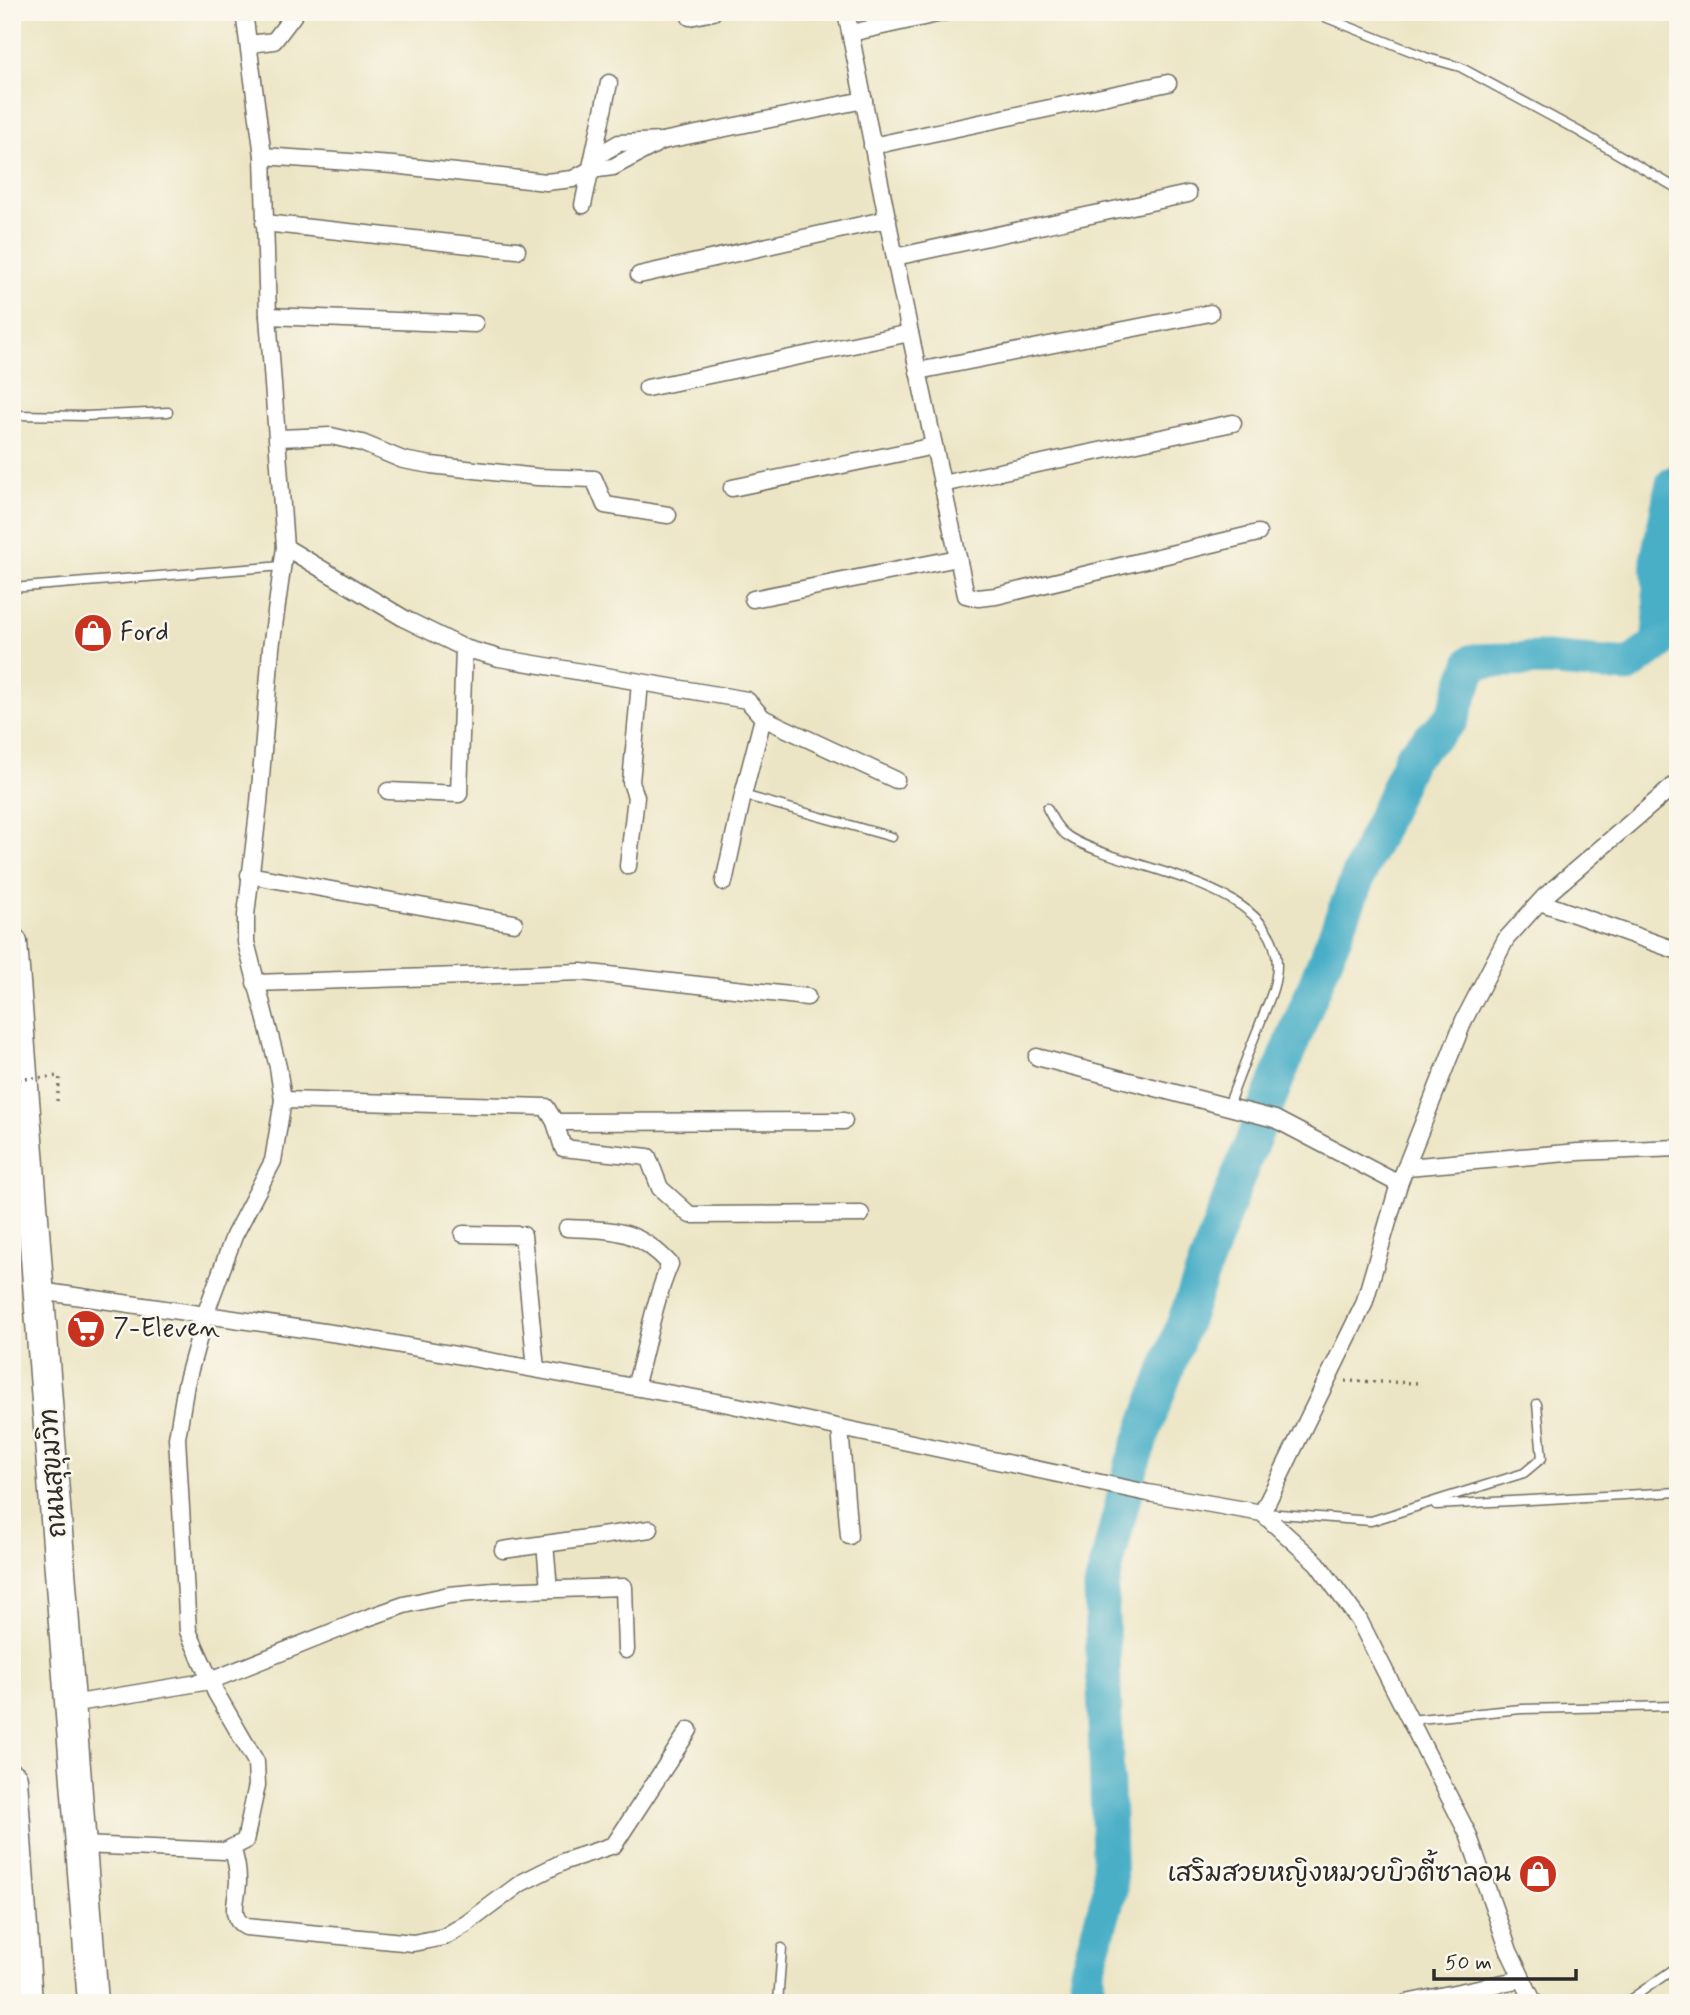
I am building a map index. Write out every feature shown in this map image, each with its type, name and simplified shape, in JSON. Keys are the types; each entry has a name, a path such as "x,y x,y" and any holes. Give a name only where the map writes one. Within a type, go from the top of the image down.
{"highway":[{"name":"ถนนสุขุมวิท","path":"12,943 93,2003"},
{"path":"12,1779 15,1859 27,2003"}],"street":[{"path":"81,1845 225,1852 245,1841 257,1785 256,1762 210,1681 188,1631 177,1438 186,1384 205,1315 234,1236 273,1161 283,1100 278,1067 246,942 249,875 259,803 271,648 285,547 268,316 263,156 244,12"},
{"path":"248,44 274,41 296,12"},
{"path":"690,17 713,12"},
{"path":"846,12 966,595 978,598 996,596 1258,533"},
{"path":"851,33 946,12"},
{"path":"583,205 609,83"},
{"path":"872,146 1168,83"},
{"path":"263,156 393,165 546,181 573,179 590,170 600,155 619,143 662,141 864,100"},
{"path":"895,257 1188,194"},
{"path":"639,275 888,219"},
{"path":"264,223 517,250"},
{"path":"918,371 1210,313"},
{"path":"268,316 475,324"},
{"path":"648,388 910,333"},
{"path":"942,484 1233,423"},
{"path":"278,438 331,436 362,443 403,460 432,465 537,477 594,479 605,505 668,514"},
{"path":"732,488 934,446"},
{"path":"285,547 405,619 464,648 499,658 747,700 763,718 896,780"},
{"path":"753,600 958,558"},
{"path":"388,791 459,794 464,648"},
{"path":"628,866 636,797 631,782 640,682"},
{"path":"724,882 763,718"},
{"path":"1262,1513 1364,1304 1399,1184 1464,1020 1506,939 1540,902 1678,782"},
{"path":"249,875 514,923"},
{"path":"1540,902 1678,950"},
{"path":"255,984 581,972 807,997"},
{"path":"1037,1057 1275,1119 1399,1184"},
{"path":"283,1100 546,1107 555,1122 563,1148 648,1157 660,1188 690,1215 861,1214"},
{"path":"555,1122 844,1121"},
{"path":"1407,1167 1578,1152 1678,1148"},
{"path":"567,1228 616,1230 652,1245 670,1264 656,1297 649,1338 635,1387"},
{"path":"463,1234 523,1235 536,1369"},
{"path":"40,1291 345,1335 536,1369 840,1427 1148,1493 1262,1513 1317,1563 1359,1620 1468,1833 1509,1951 1534,2003"},
{"path":"840,1427 849,1536"},
{"path":"503,1550 650,1529"},
{"path":"545,1544 549,1589"},
{"path":"71,1704 210,1681 404,1605 449,1595 624,1587 626,1650"},
{"path":"232,1848 238,1882 235,1917 246,1927 413,1943 443,1937 466,1924 521,1883 565,1861 614,1845 689,1730"},
{"path":"1406,2003 1522,1979"}],"lane":[{"path":"1312,12 1428,58 1460,67 1580,132 1678,190"},
{"path":"12,415 86,416 168,412"},
{"path":"12,588 282,565"},
{"path":"743,795 892,837"},
{"path":"1047,808 1055,824 1067,836 1084,845 1165,870 1224,896 1246,909 1264,928 1272,942 1277,965 1273,990 1227,1107"},
{"path":"1262,1513 1371,1521 1524,1474 1542,1458 1537,1404"},
{"path":"1421,1505 1678,1492"},
{"path":"1409,1720 1521,1709 1678,1706"},
{"path":"778,2003 782,1948"},
{"path":"1625,2003 1678,1966"}],"path":[{"path":"12,1080 60,1076 57,1101"},
{"path":"1326,1381 1420,1382"}],"waterway":[{"path":"1088,2003 1087,1970 1110,1890 1101,1588 1132,1464 1232,1192 1363,865 1411,757 1452,718 1473,661 1546,659 1628,666 1658,644 1661,615 1658,556 1673,484 1678,481"}],"place":[{"name":"Ford","path":"93,633"},
{"name":"7-Eleven","path":"86,1329"},
{"name":"เสริมสวยหญิงหมวยบิวตี้ซาลอน","path":"1538,1874"}]}
